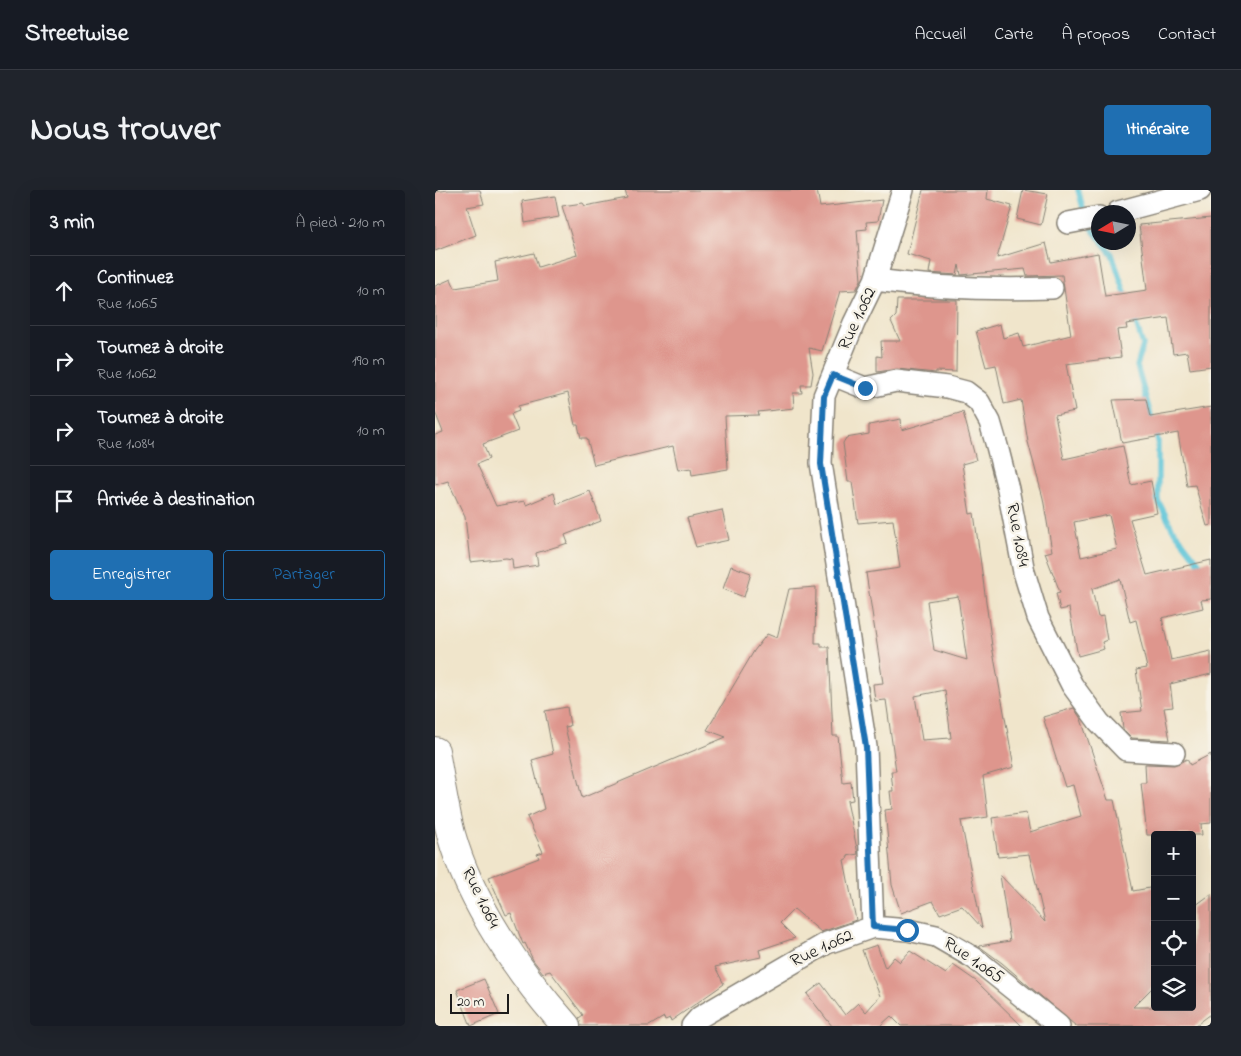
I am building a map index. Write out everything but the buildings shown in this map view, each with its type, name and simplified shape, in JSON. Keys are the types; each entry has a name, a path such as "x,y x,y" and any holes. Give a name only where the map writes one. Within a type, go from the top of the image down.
{"main road":[{"name":"Rue 1.064","path":"435,751 451,835 472,888 505,947 538,995 566,1026"}],"street":[{"name":"Rue 1.062","path":"692,1026 700,1016 827,943 873,927 866,747 821,464 824,396 875,280 903,190"},
{"path":"1136,207 1200,190"},
{"path":"1068,223 1091,219"},
{"path":"875,280 929,288 1052,288"},
{"name":"Rue 1.084","path":"833,375 865,388 896,381 947,386 966,392 979,402 989,422 997,446 1008,489 1024,572 1038,618 1072,685 1099,722 1126,750 1174,752"},
{"name":"Rue 1.065","path":"873,927 907,930 936,936 974,958 1059,1026"}],"waterway":[{"path":"1078,190 1085,215"},
{"path":"1088,224 1091,228"},
{"path":"1109,250 1112,254 1127,299"},
{"path":"1133,315 1143,345 1137,366 1158,441 1158,500 1172,528 1204,569"}],"route":[{"path":"865,388 833,375 824,396 821,464 866,747 873,927 907,930"}]}
